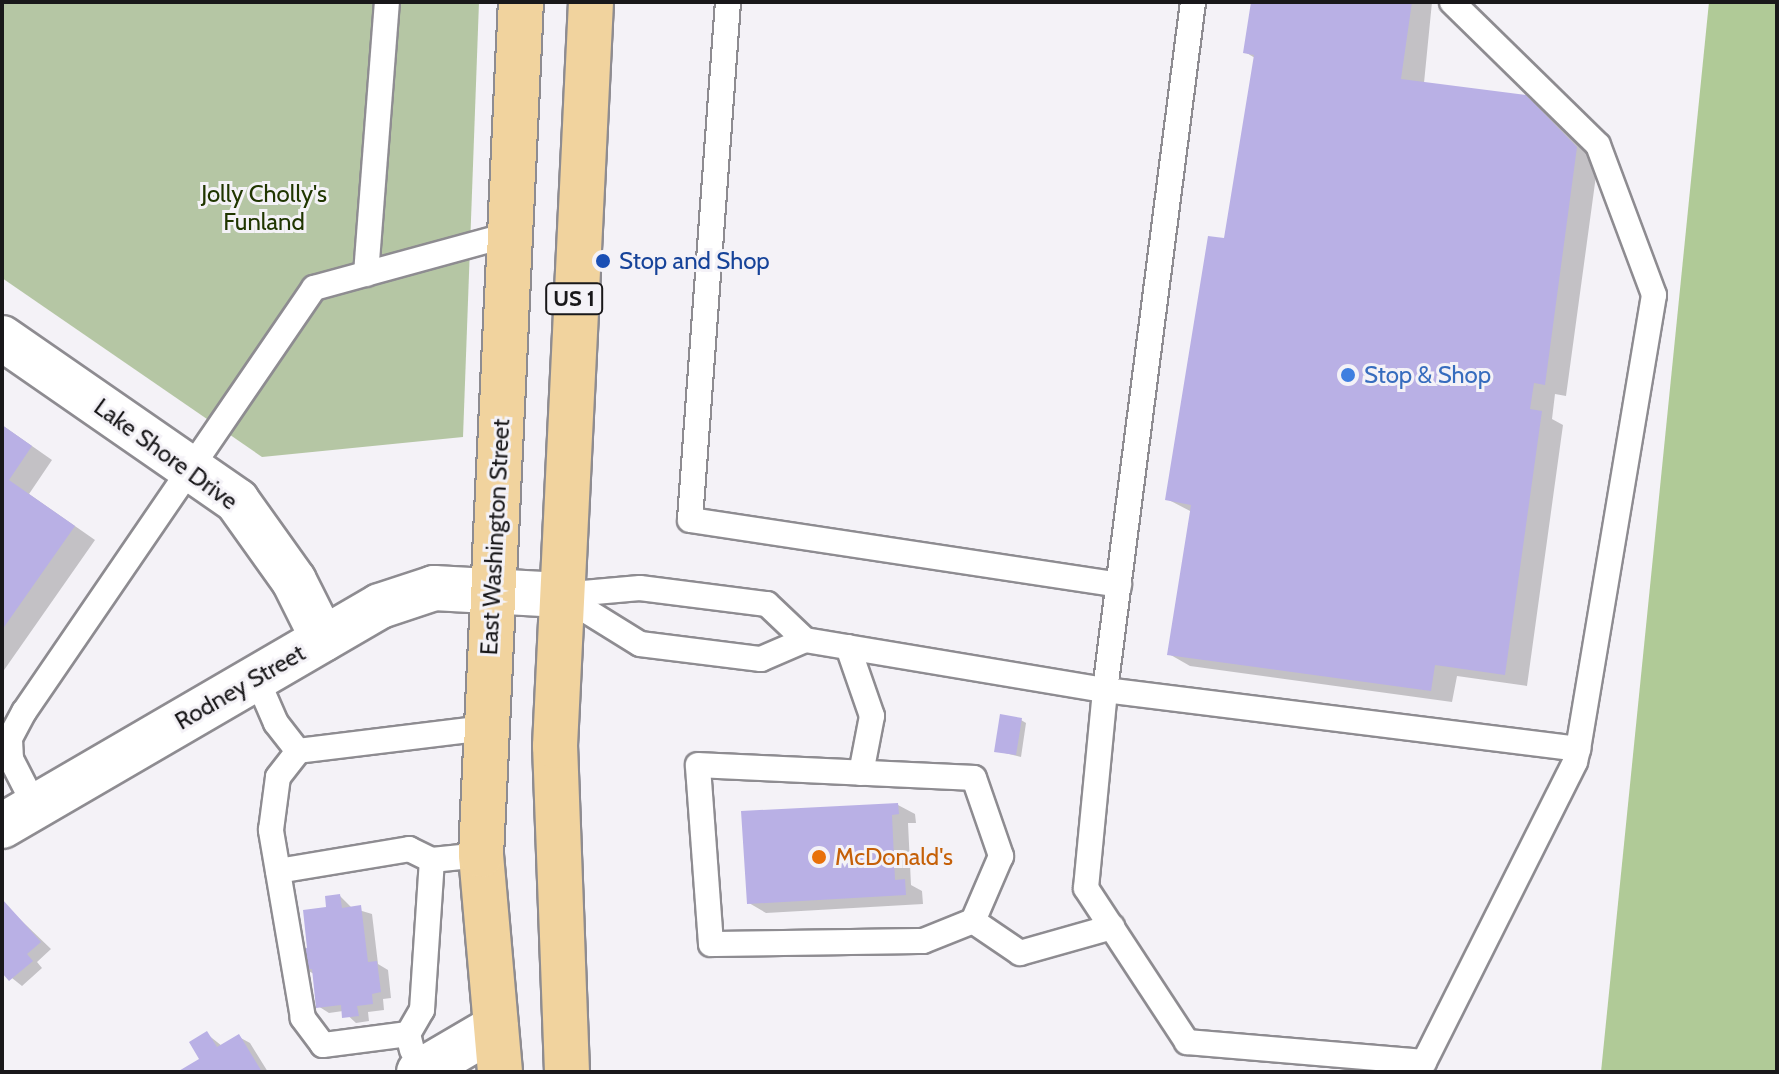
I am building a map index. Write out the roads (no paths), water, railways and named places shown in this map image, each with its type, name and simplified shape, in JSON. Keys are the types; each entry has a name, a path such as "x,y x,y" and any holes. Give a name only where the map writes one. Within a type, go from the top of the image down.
{"main road":[{"name":"East Washington Street","path":"500,1072 481,855 491,588 512,234 521,2"},
{"name":"US 1","path":"567,1072 555,746 591,2"}],"street":[{"name":"Lake Shore Drive","path":"2,338 237,501 294,581 323,639"},
{"name":"Rodney Street","path":"19,816 380,606 434,588 491,588 561,595"},
{"path":"415,1059 496,1027"}],"lane":[{"path":"366,274 387,2"},
{"path":"728,2 690,520 1119,585"},
{"path":"1193,2 1105,690 1086,888 1187,1042 1424,1062 1578,749 1654,295 1598,145 1452,2"},
{"path":"19,816 10,738 188,467 314,288 512,234"},
{"path":"561,595 640,588 767,604 805,640"},
{"path":"561,595 640,644 761,659 805,640 1105,690 1578,749"},
{"path":"848,647 872,716 861,773"},
{"path":"256,677 276,723 298,751"},
{"path":"432,860 422,1010 415,1059 323,1045 303,1018 271,830 278,777 298,751 486,728"},
{"path":"698,765 974,778 1001,856 973,921 923,941 711,944 698,765"},
{"path":"278,871 409,849 432,860 481,855"},
{"path":"973,921 1020,953 1112,927"}],"place":[{"name":"Stop and Shop","path":"603,261"},
{"name":"Stop & Shop","path":"1348,375"},
{"name":"McDonald's","path":"819,857"}],"park label":[{"name":"Jolly Cholly's Funland","path":"264,208"}]}
